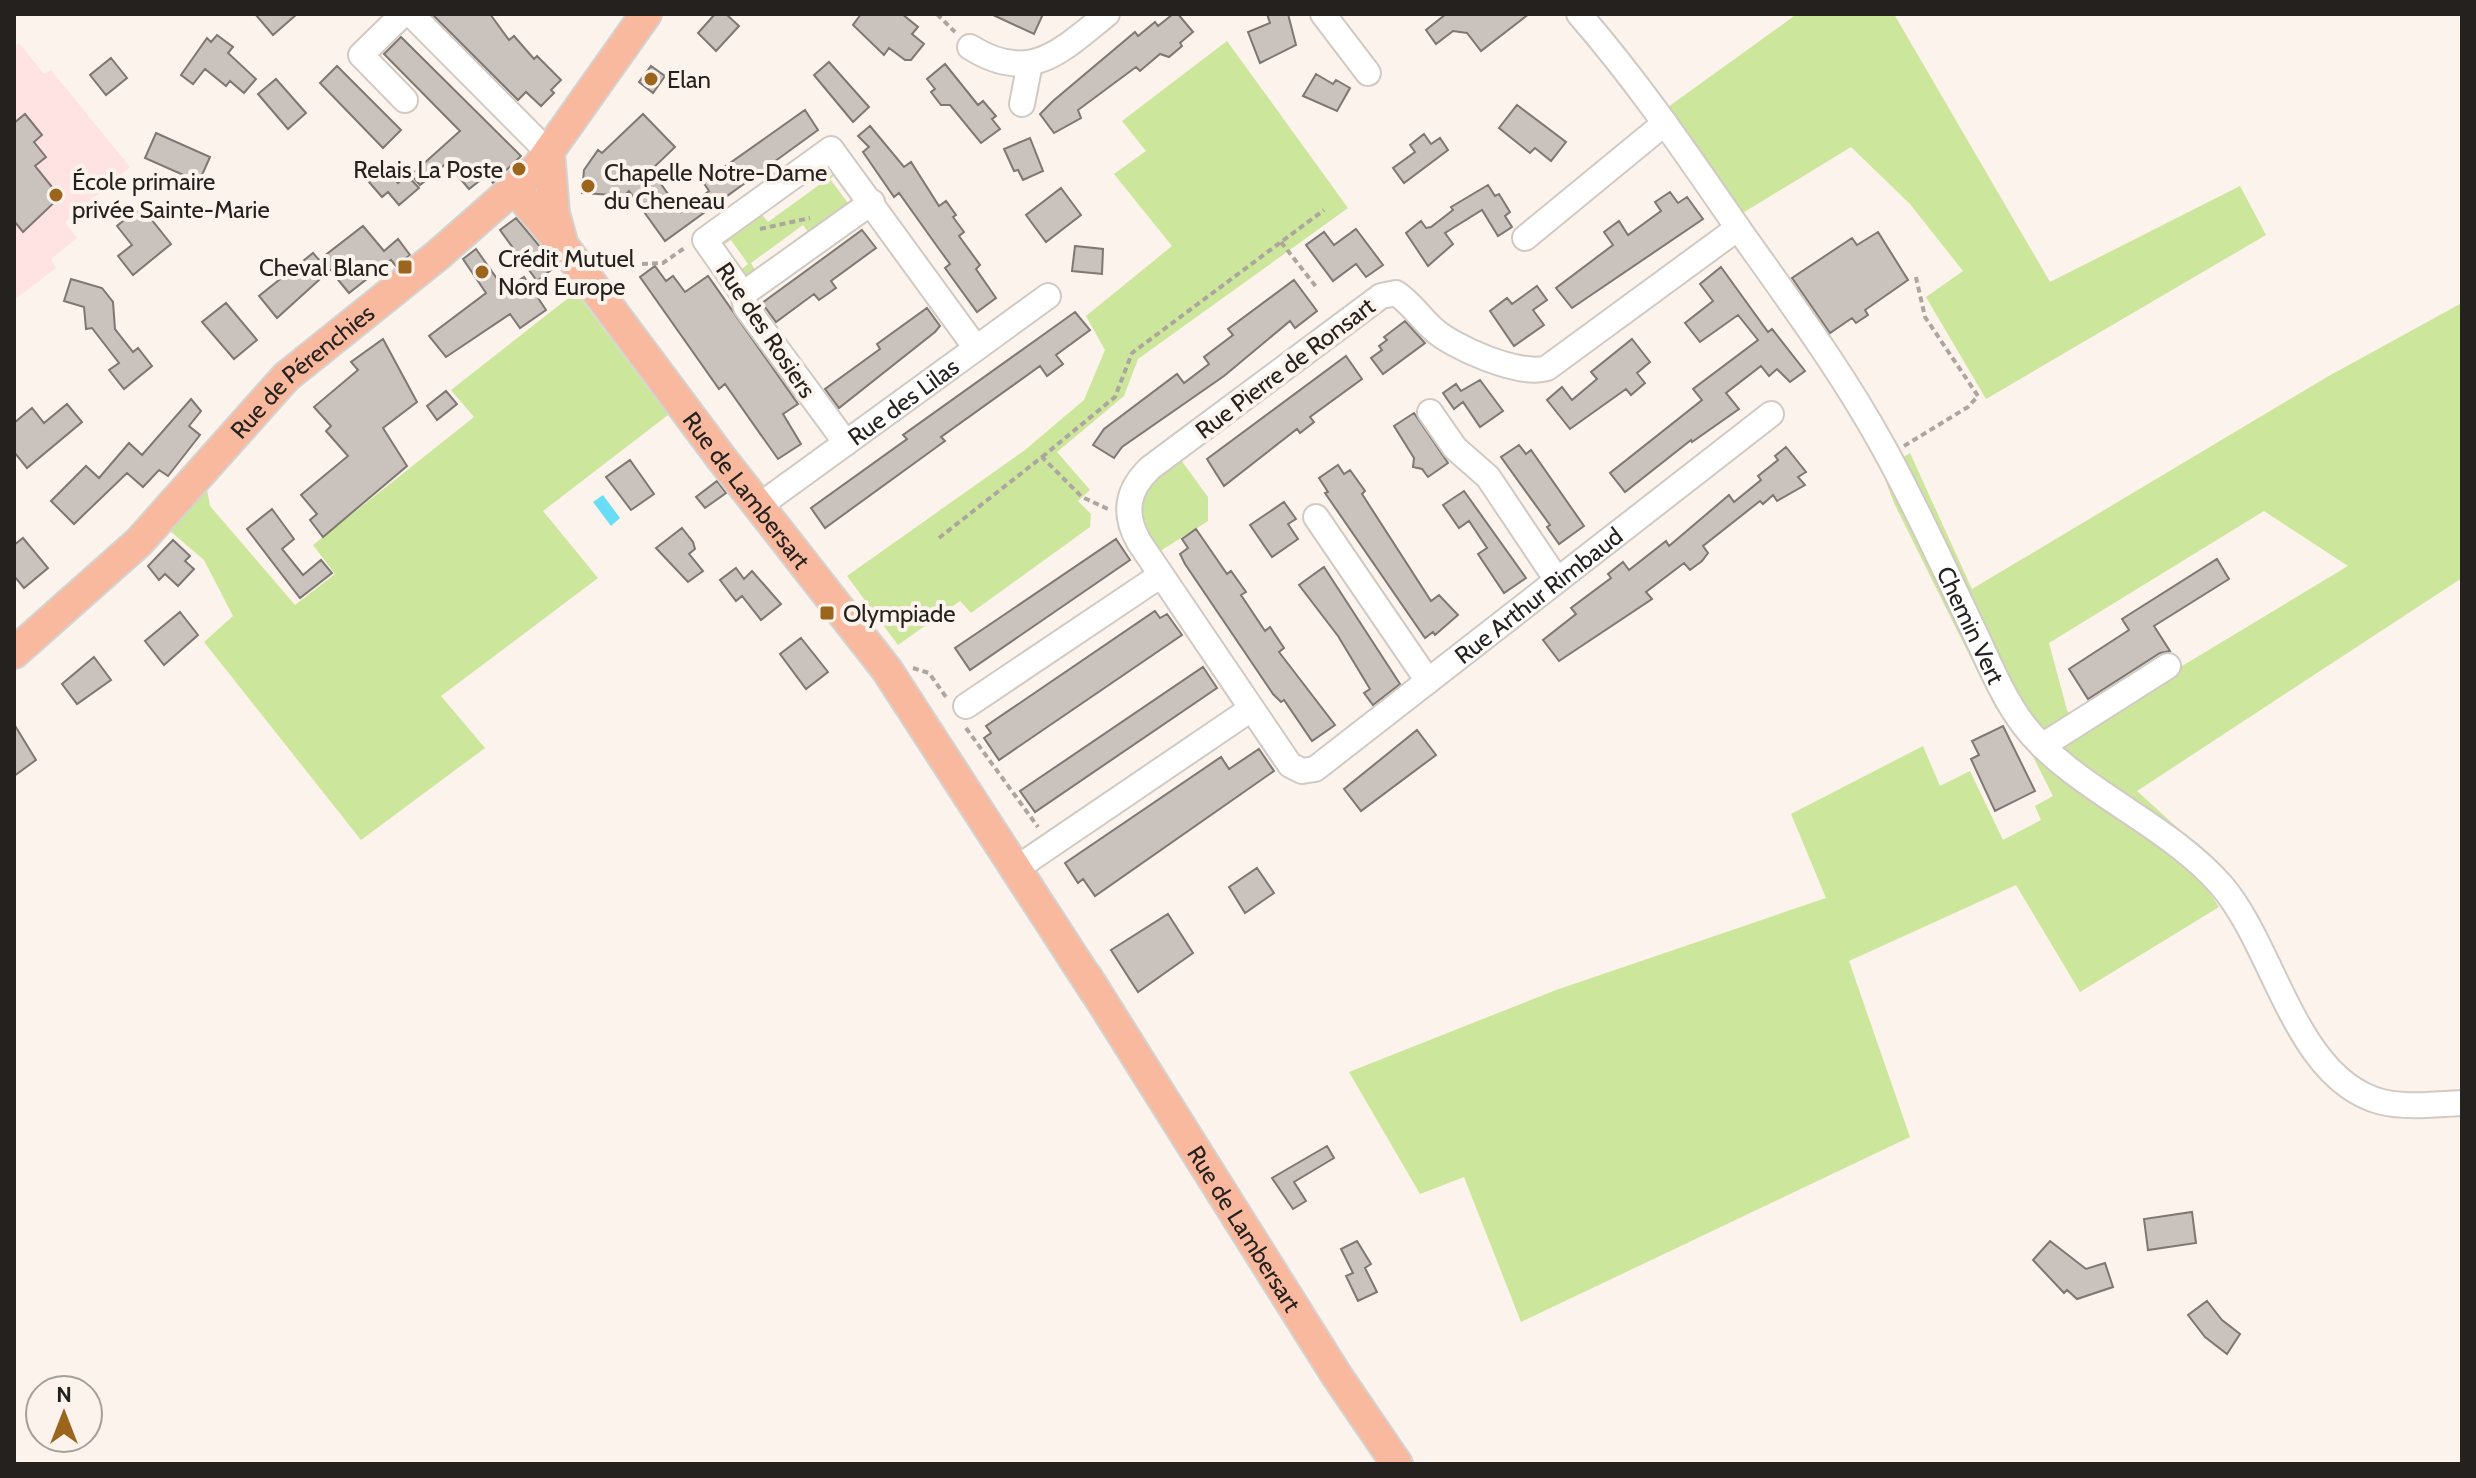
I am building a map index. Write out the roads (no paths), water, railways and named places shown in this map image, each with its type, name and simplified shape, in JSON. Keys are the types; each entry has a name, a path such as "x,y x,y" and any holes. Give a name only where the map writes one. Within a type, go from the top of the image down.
{"main road":[{"name":"Rue de Pérenchies","path":"14,653 139,542 248,415 286,377 515,189 549,153 646,14"},
{"name":"Rue de Lambersart","path":"549,153 554,213 564,247"},
{"name":"Rue de Lambersart","path":"515,189 564,247 887,670 928,735 1031,859 1095,991 1337,1376 1397,1464"}],"street":[{"path":"403,14 361,55 405,100"},
{"path":"411,14 549,153"},
{"path":"970,47 995,61 1030,63 1055,55 1107,14"},
{"path":"1323,14 1368,73"},
{"name":"Chemin Vert","path":"1579,14 1665,123 1837,370 1888,455 2010,703 2042,746 2176,844 2221,885 2250,928 2305,1034 2341,1083 2371,1098 2395,1104 2462,1103"},
{"path":"1022,104 1030,63"},
{"path":"1525,238 1665,123"},
{"name":"Rue des Rosiers","path":"846,443 746,307 743,294 705,240 831,149 872,202"},
{"path":"743,294 872,202 976,348"},
{"name":"Rue Pierre de Ronsart","path":"1161,575 1133,532 1128,513 1131,492 1150,468 1381,296 1396,293 1411,303 1440,335 1505,365 1537,371 1547,368 1738,228"},
{"name":"Rue des Lilas","path":"759,506 1048,296"},
{"path":"1430,412 1455,448 1488,477 1557,580"},
{"name":"Rue Arthur Rimbaud","path":"1251,709 1290,765 1302,771 1315,769 1771,414"},
{"path":"1316,517 1428,681"},
{"path":"958,709 1161,575 1251,709 1031,859"},
{"path":"2042,746 2168,666"}],"water":[{"path":"603,495 620,518 611,526 593,502"}],"place":[{"name":"Elan","path":"651,79"},
{"name":"Relais La Poste","path":"519,169"},
{"name":"Chapelle Notre-Dame du Cheneau","path":"588,186"},
{"name":"École primaire privée Sainte-Marie","path":"56,195"},
{"name":"Cheval Blanc","path":"405,267"},
{"name":"Crédit Mutuel Nord Europe","path":"482,272"},
{"name":"Olympiade","path":"827,613"}]}
